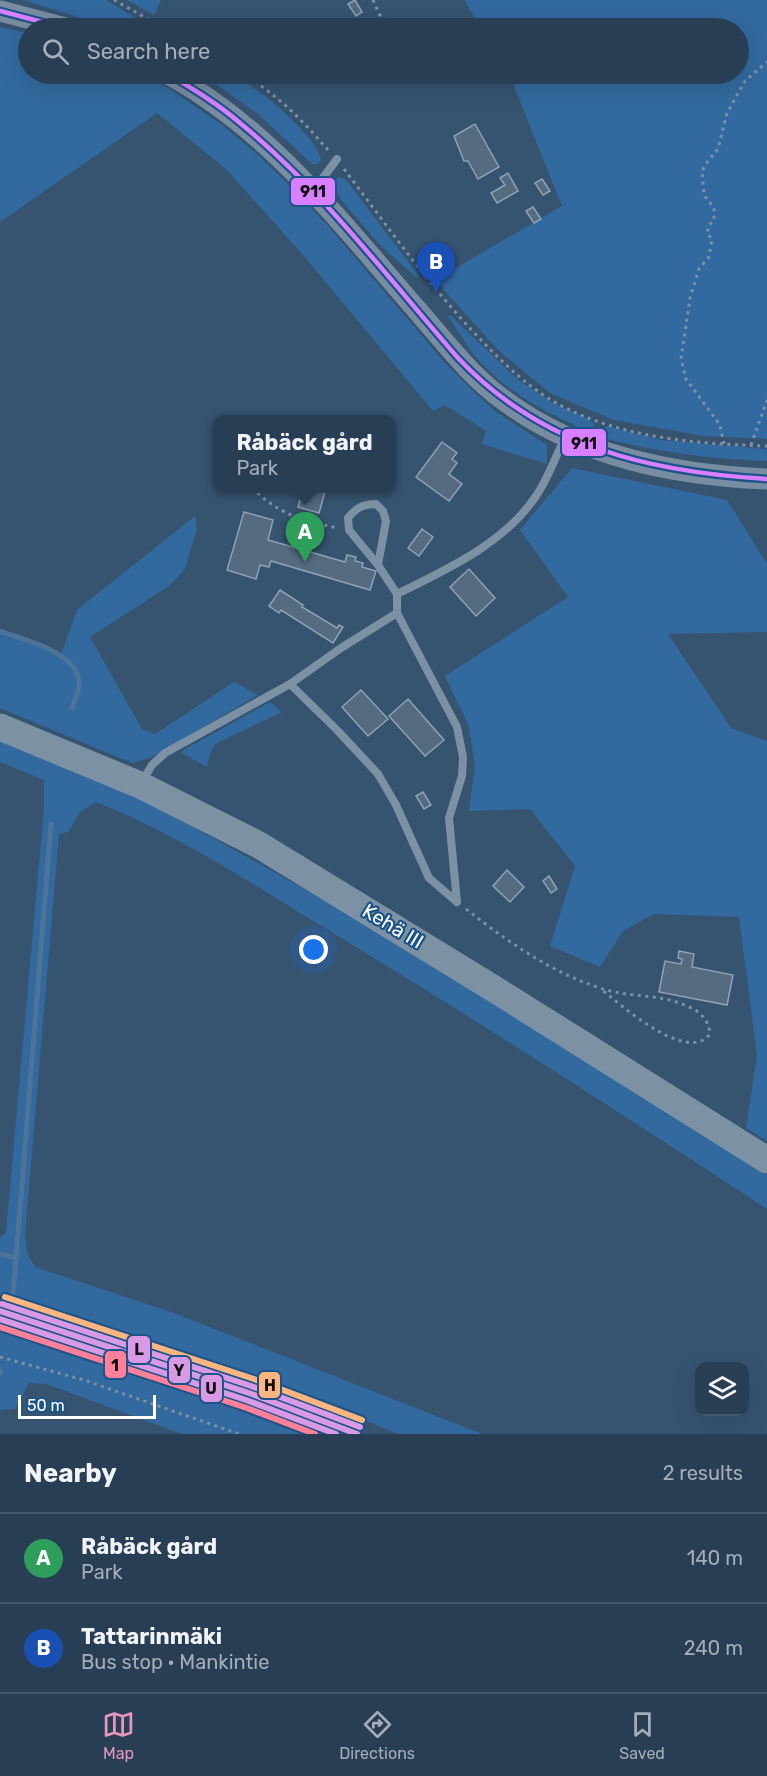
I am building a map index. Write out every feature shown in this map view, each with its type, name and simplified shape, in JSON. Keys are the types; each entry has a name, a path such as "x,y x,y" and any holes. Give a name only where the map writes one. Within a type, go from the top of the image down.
{"highway":[{"name":"Kehä III","path":"0,727 140,785 259,845 767,1160"}],"street":[{"path":"0,11 26,18"},
{"path":"185,84 207,97 266,144 314,191 474,374 504,401 565,436 645,465 688,472 767,479"}],"lane":[{"path":"314,191 337,159"},
{"path":"397,594 451,567 513,525 537,496 565,436"},
{"path":"378,565 386,521 383,511 376,504 365,504 353,511 348,518 349,530 378,565 397,594 397,613 457,728 463,757 462,776 449,818 458,902"},
{"path":"140,785 152,765 165,753 290,684 397,613"},
{"path":"290,684 378,774 396,805 429,878 458,902"}],"path":[{"path":"114,0 146,18"},
{"path":"373,0 378,14 383,18"},
{"path":"749,78 767,62"},
{"path":"260,84 296,114 337,159 436,292 505,365 537,391 570,411 618,428 670,438 767,446"},
{"path":"724,444 720,425 686,379 681,359 690,298 699,269 709,257 712,239 707,233 709,225 714,220 714,208 704,195 702,171 718,149 727,113 744,84"},
{"path":"752,446 767,400"},
{"path":"256,493 293,518 349,530"},
{"path":"458,902 504,939 558,971 601,989 660,997 688,1006 706,1019 710,1034 706,1040 699,1043 679,1042 630,1013 601,989"},
{"path":"0,1357 84,1380 239,1434"}],"shaded area":[{"path":"23,0 106,0 136,18 81,18"},
{"path":"127,0 161,0 154,15"},
{"path":"464,0 767,0 767,439 704,436 614,420 550,393 498,350 435,280 562,206 513,84 749,84 749,18 475,18"},
{"path":"0,27 18,31 18,84 160,84 222,125 257,154 328,226 446,364 472,390 496,412 547,445 547,464 481,444 486,431 445,405 433,411 303,255 226,169 157,113 0,222"},
{"path":"216,84 248,84 253,87 297,125 318,151 321,160 317,164 312,164 259,115"},
{"path":"340,177 347,181 419,276 417,278 381,246 342,201 335,184 337,178"},
{"path":"450,315 517,379 553,403 589,419 594,424 590,433 543,409 499,380 474,355 448,316"},
{"path":"607,426 662,440 767,449 767,461 725,459 641,447 600,437 602,429"},
{"path":"572,468 727,500 767,564 767,632 668,634 731,728 767,741 767,1141 746,1128 757,1055 739,917 654,914 623,931 600,967 550,946 575,866 530,809 469,811 475,766 469,727 445,676 568,597 520,530"},
{"path":"195,516 197,529 185,569 169,586 90,637 142,729 155,734 234,682 258,695 152,757 132,763 0,708 0,631 61,654 77,610"},
{"path":"270,702 282,712 215,744 207,767 180,752"},
{"path":"0,740 69,767 168,814 393,941 767,1175 767,1209 500,1037 250,882 190,847 96,802 80,812 68,832 59,834 25,1234 27,1253 35,1267 174,1313 482,1434 398,1434 325,1404 0,1301 0,1238 6,1232 44,808 44,780 0,762"},
{"path":"0,1331 311,1434 182,1434 46,1384 29,1383 15,1409 0,1410"}],"building":[{"path":"355,0 362,12 356,16 348,4"},
{"path":"475,124 499,167 478,179 468,161 464,161 454,136"},
{"path":"508,173 518,191 497,203 491,193 505,185 500,178"},
{"path":"542,179 550,191 543,195 535,183"},
{"path":"533,207 541,219 534,223 526,211"},
{"path":"442,442 457,453 452,459 457,463 449,474 462,484 449,501 416,477"},
{"path":"302,493 325,493 319,513 298,507"},
{"path":"244,512 273,520 268,540 345,562 347,555 356,557 355,561 363,563 362,567 376,571 370,590 271,561 269,567 260,565 256,579 227,570"},
{"path":"422,529 433,537 419,556 408,548"},
{"path":"469,569 495,598 476,616 450,587"},
{"path":"280,590 303,605 302,607 337,628 339,625 343,627 333,643 281,610 279,613 269,606"},
{"path":"361,690 388,719 368,736 342,707"},
{"path":"408,699 444,740 425,756 389,716"},
{"path":"423,792 431,805 424,809 416,796"},
{"path":"507,870 524,887 510,902 493,886"},
{"path":"549,876 557,889 551,893 543,881"},
{"path":"679,951 694,954 692,967 733,975 727,1005 659,992 665,961 681,964 682,959 678,958"}],"waterway":[{"path":"0,631 49,649 71,664 77,674 79,685 72,708"},
{"path":"13,1295 51,824"},
{"path":"0,1254 17,1258"}],"transit line":[{"name":"911","path":"0,11 27,18"},
{"name":"911","path":"184,84 223,109 299,177 354,236 458,358 491,388 525,413 562,434 640,461 681,470 767,479"},
{"name":"H","path":"5,1297 254,1379 362,1420"},
{"name":"L","path":"2,1304 251,1386 360,1427"},
{"name":"Y","path":"0,1311 249,1393 357,1434"},
{"name":"U","path":"0,1319 246,1400 336,1434"},
{"name":"1","path":"0,1327 244,1407 315,1434"}],"place":[{"name":"Tattarinmäki","path":"436,292"},
{"name":"Råbäck gård","path":"305,562"}]}
